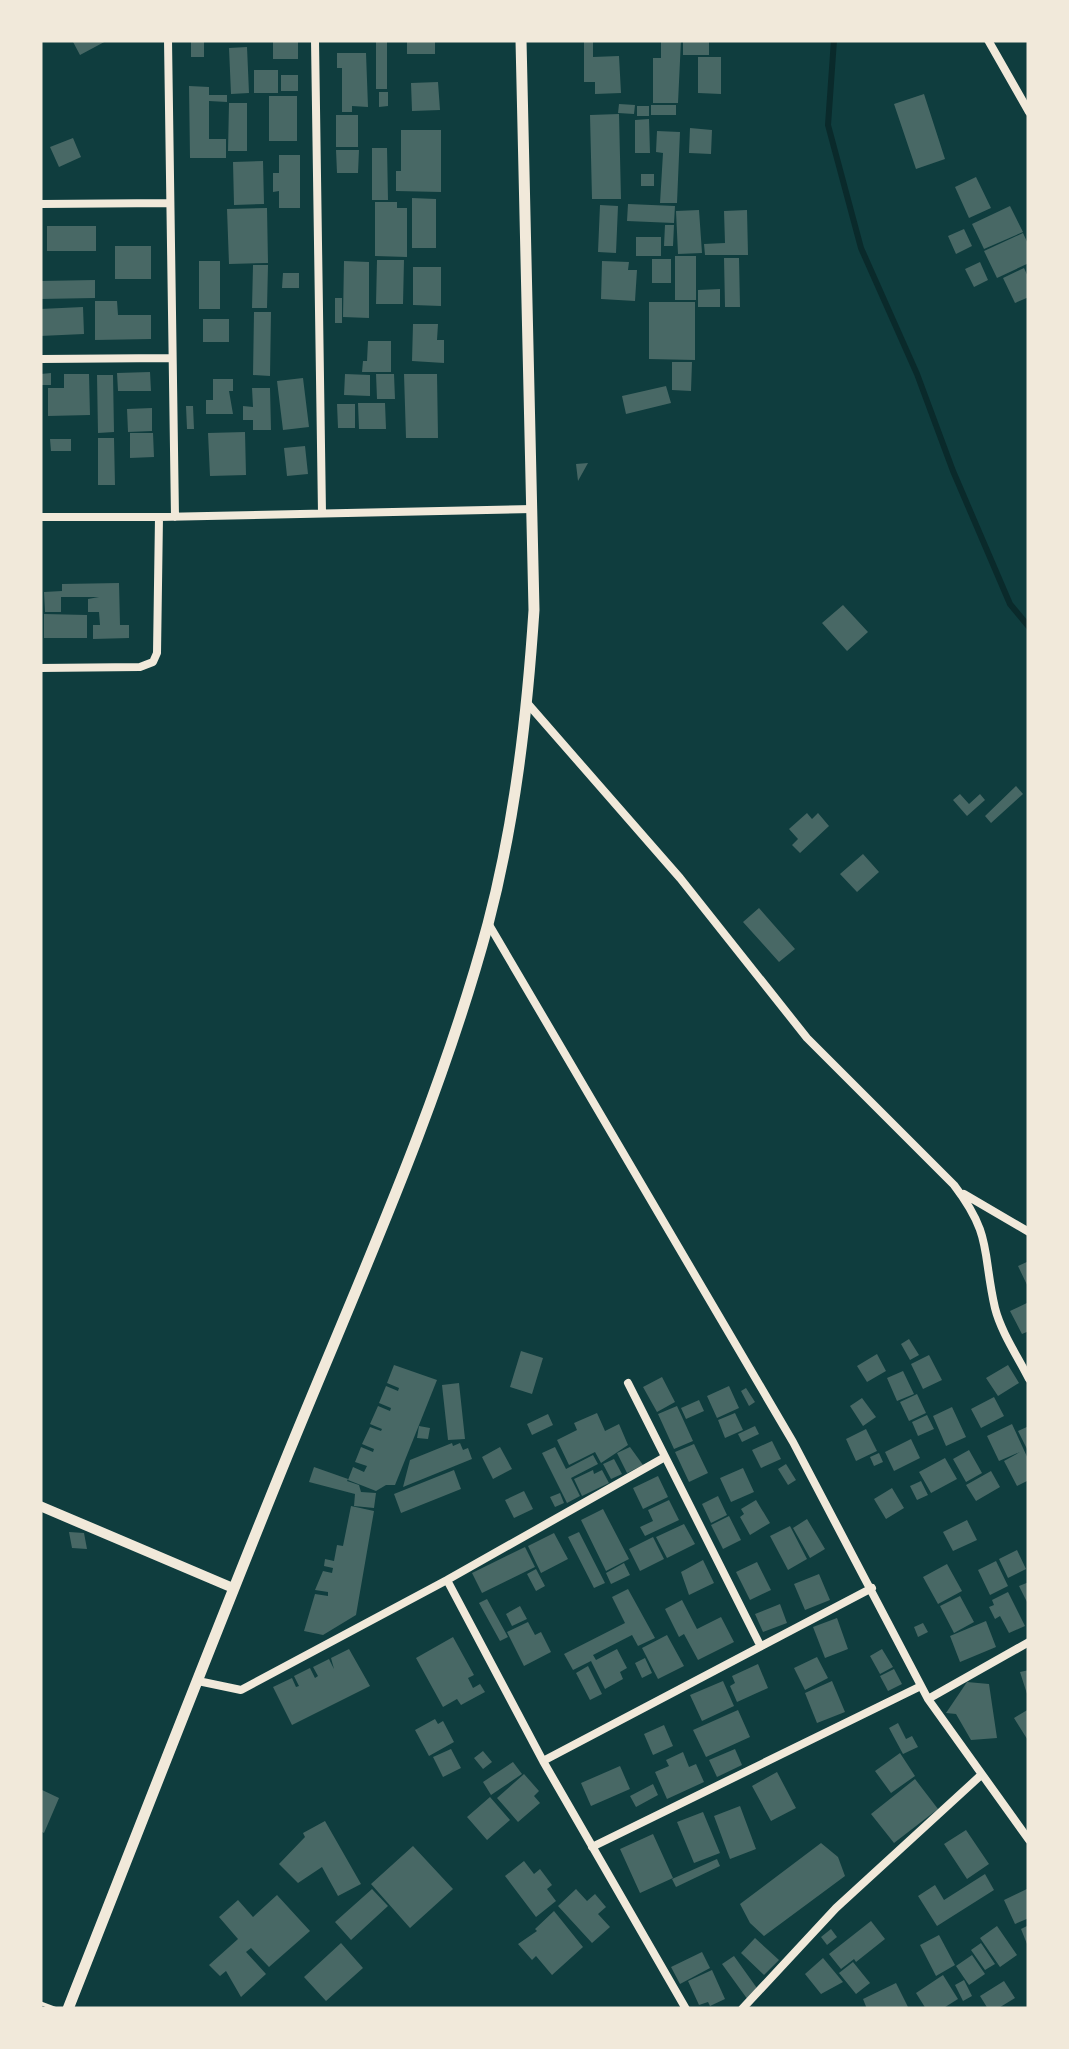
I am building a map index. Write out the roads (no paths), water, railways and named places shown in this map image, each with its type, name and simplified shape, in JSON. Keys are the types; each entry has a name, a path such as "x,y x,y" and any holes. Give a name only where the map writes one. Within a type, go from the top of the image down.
{"main road":[{"path":"68,2009 233,1588 415,1143 488,923 513,806 528,704 534,610 521,40"}],"street":[{"path":"168,40 175,517"},
{"path":"315,40 322,513"},
{"path":"988,40 1029,112"},
{"path":"40,204 169,203"},
{"path":"40,359 172,358"},
{"path":"40,517 533,509"},
{"path":"40,668 140,667 154,662 158,652 159,518"},
{"path":"528,704 680,878 807,1038 960,1193 983,1230 996,1311 1029,1379"},
{"path":"488,923 792,1442 928,1700 1029,1840"},
{"path":"960,1193 1029,1232"},
{"path":"628,1383 760,1645"},
{"path":"198,1682 241,1690 664,1458"},
{"path":"40,1506 233,1588"},
{"path":"447,1580 543,1761 686,2009"},
{"path":"543,1761 872,1588"},
{"path":"928,1700 1029,1642"},
{"path":"592,1847 921,1686"},
{"path":"742,2009 836,1908 980,1776"}],"lane":[{"path":"40,2003 56,2009"}],"waterway":[{"path":"834,40 828,125 861,248 917,374 1010,604 1029,627"}]}
